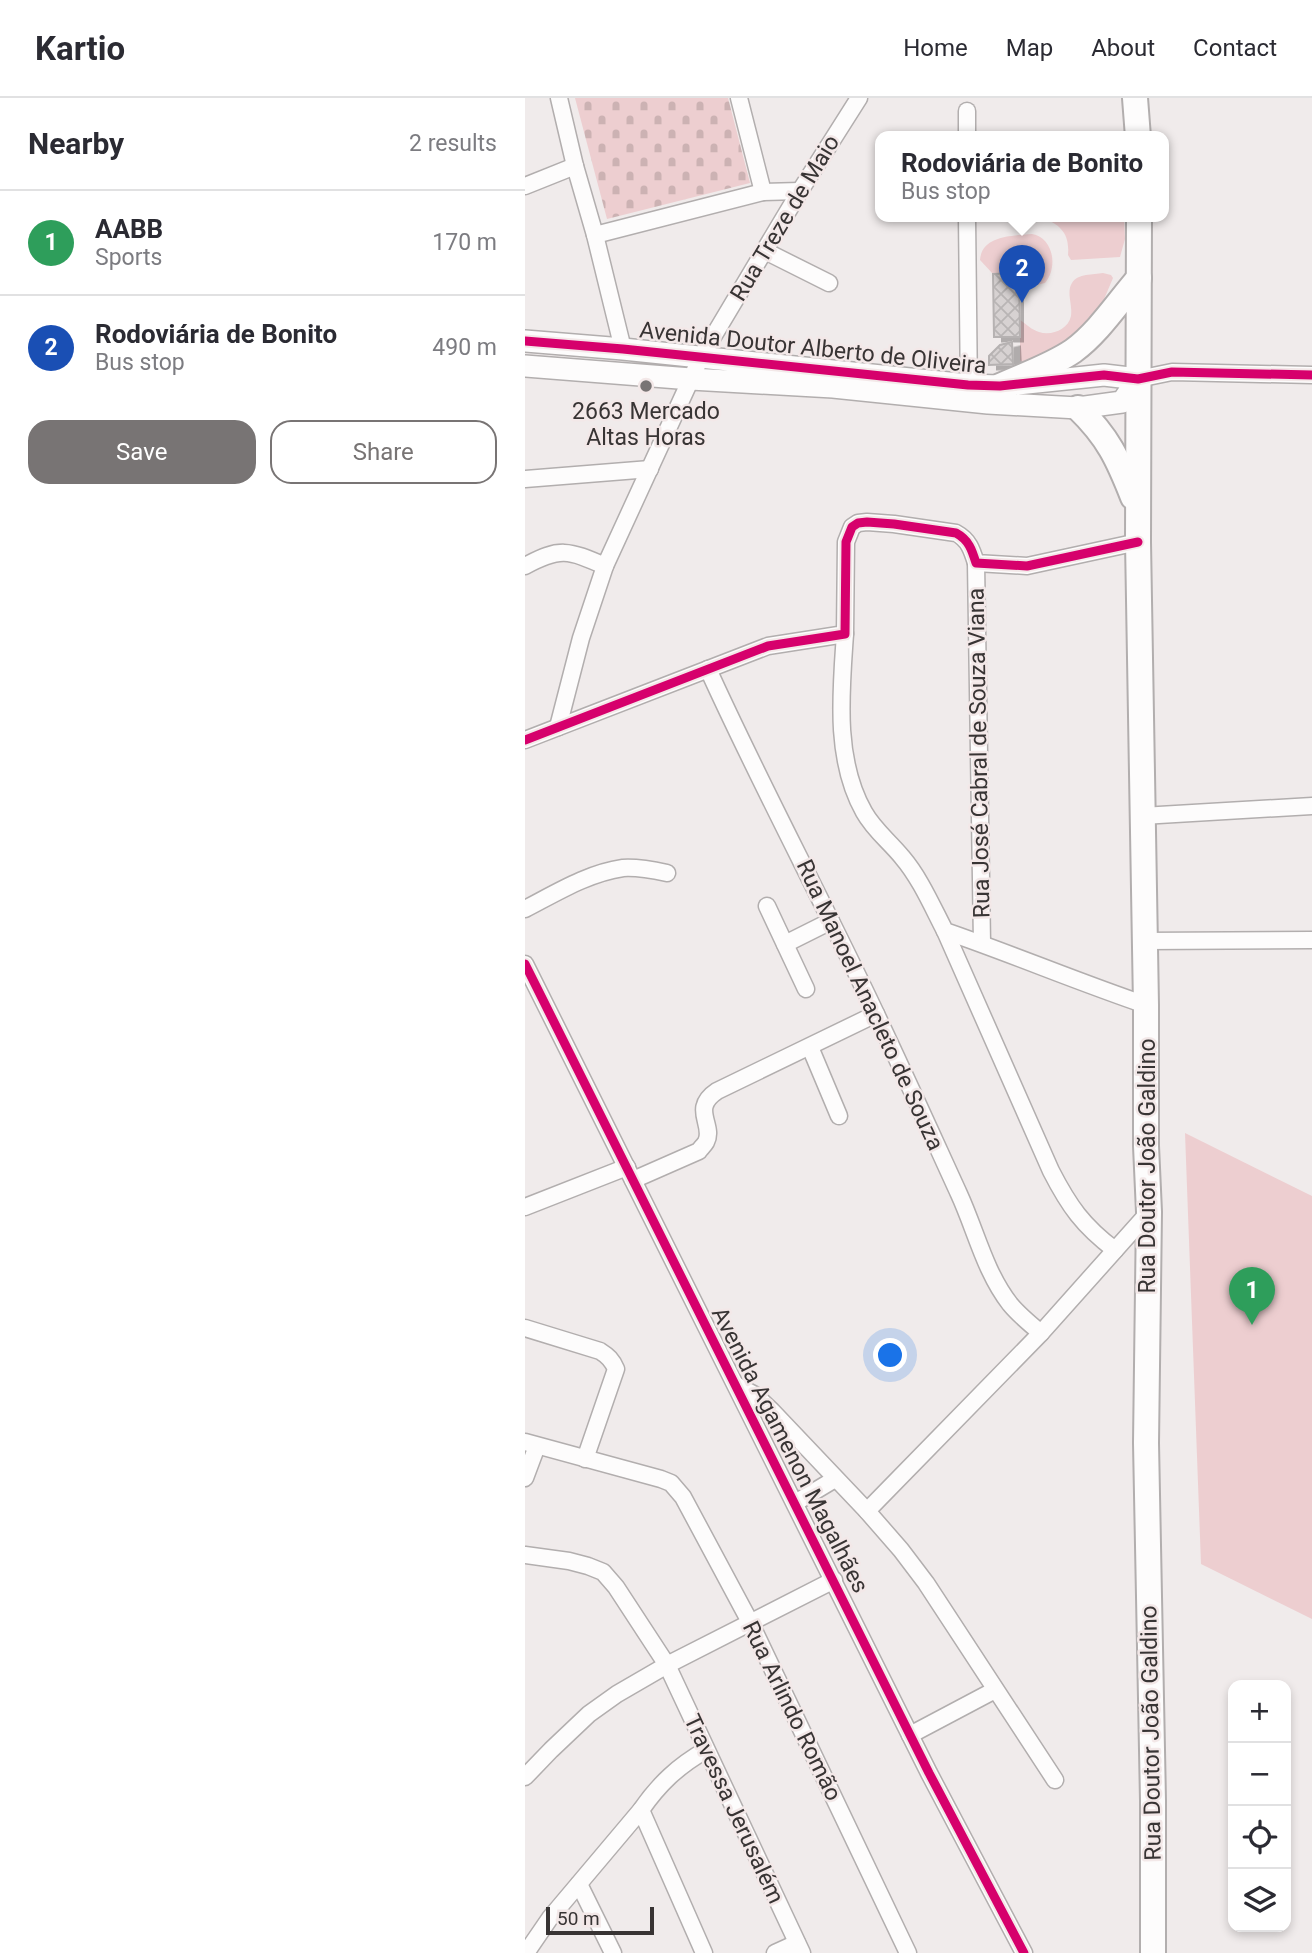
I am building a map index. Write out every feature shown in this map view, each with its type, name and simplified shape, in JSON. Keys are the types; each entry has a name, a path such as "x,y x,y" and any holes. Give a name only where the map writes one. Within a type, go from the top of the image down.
{"main road":[{"path":"1135,98 1138,131"},
{"name":"Rua Doutor João Galdino","path":"1139,222 1138,542 1149,1212 1146,1443 1153,1953"},
{"path":"1000,386 1073,351 1086,340 1139,278"},
{"path":"1078,408 1097,426 1110,446 1121,466 1139,514"}],"street":[{"path":"559,98 623,349"},
{"path":"739,98 763,191"},
{"name":"Rua Treze de Maio","path":"558,727 581,638 605,566 701,357 859,98"},
{"path":"967,111 967,131"},
{"path":"525,186 575,166"},
{"path":"595,235 763,191 800,191"},
{"path":"967,222 968,393"},
{"path":"765,251 829,283"},
{"name":"Avenida Doutor Alberto de Oliveira","path":"525,341 701,357 834,379 1078,408 1122,402 1138,379 1104,375 1000,386 968,393"},
{"name":"Avenida Doutor Alberto de Oliveira","path":"525,366 691,379 834,379"},
{"path":"1138,379 1173,372 1312,376"},
{"path":"525,479 650,469"},
{"path":"1115,1250 1086,1225 1063,1196 944,931 908,864 871,823 854,790 844,749 841,696 846,542 852,527 858,523 894,524 956,533 969,545 975,564 1027,566 1138,542"},
{"path":"525,566 559,552 590,559 605,566"},
{"name":"Rua José Cabral de Souza Viana","path":"975,564 982,943"},
{"path":"525,740 768,646 845,634"},
{"name":"Rua Manoel Anacleto de Souza","path":"708,668 749,758 876,1014 961,1198 985,1260 1010,1304 1041,1333"},
{"path":"1142,816 1312,806"},
{"path":"525,909 604,872 625,868 667,873"},
{"path":"767,906 806,989"},
{"path":"785,944 831,921"},
{"path":"944,931 1146,1005"},
{"path":"1144,940 1312,940"},
{"name":"Avenida Agamenon Magalhães","path":"525,964 910,1735 1024,1953"},
{"path":"525,1207 699,1151 708,1137 704,1108 710,1096 876,1014"},
{"path":"810,1047 839,1116"},
{"path":"867,1511 1041,1333 1149,1212"},
{"path":"525,1328 600,1351 608,1356 616,1369 585,1459 531,1444 525,1478"},
{"path":"736,1385 755,1395 772,1411 901,1550 926,1583 1055,1780"},
{"name":"Rua Arlindo Romão","path":"585,1459 661,1479 671,1483 683,1497 750,1622 908,1953"},
{"path":"795,1503 835,1479"},
{"name":"Travessa Jerusalém","path":"525,1555 569,1561 603,1572 616,1587 667,1665 800,1948"},
{"path":"525,1777 589,1714 617,1694 667,1665 834,1580"},
{"path":"910,1735 995,1690"},
{"path":"526,1953 550,1918 667,1777 684,1762 706,1750"},
{"path":"641,1810 704,1953"},
{"path":"579,1884 613,1953"},
{"path":"775,1953 800,1948"}],"green space":[{"path":"575,98 728,98 750,183 607,219"},
{"path":"1051,222 1124,222 1125,239 1120,257 1071,260 1065,235"},
{"path":"1032,234 1045,241 1052,254 1052,270 1045,283 1022,283 1019,281 1019,273 993,274 980,260 982,252 992,241"},
{"path":"1103,273 1113,278 1102,304 1079,335 1027,367 1020,360 1020,320 1039,332 1058,331 1066,325 1071,316 1072,283 1082,276"},
{"path":"1185,1133 1312,1196 1312,1619 1201,1564"}],"building":[{"path":"1019,273 1020,337 994,337 993,274"},
{"path":"1012,342 1013,364 989,365 989,356 1000,345"}],"cycle path":[{"path":"525,341 968,385 1000,386 1104,375 1138,379 1172,372 1312,375"},
{"path":"525,740 768,646 845,634 846,542 852,527 858,523 894,524 956,533 967,542 976,563 1027,566 1138,542"},
{"path":"525,964 929,1773 1024,1953"}],"place":[{"name":"Rodoviária de Bonito","path":"1022,303"},
{"name":"2663 Mercado Altas Horas","path":"646,386"},
{"name":"AABB","path":"1252,1325"}]}
